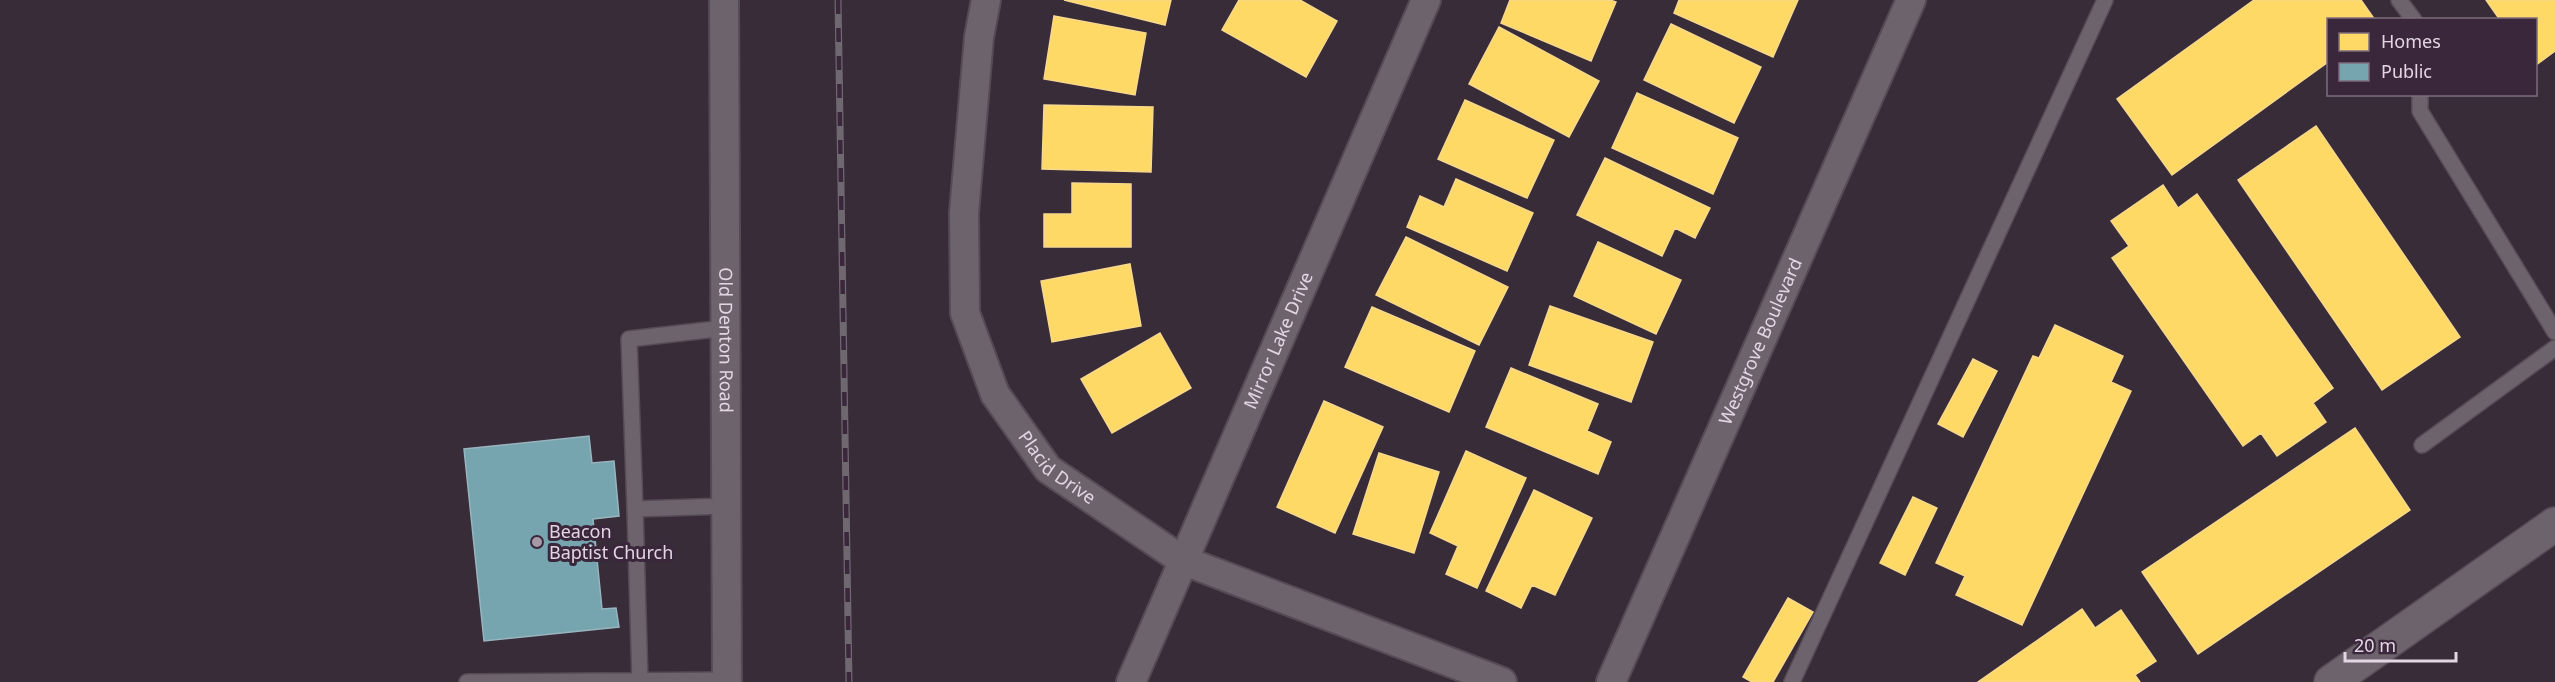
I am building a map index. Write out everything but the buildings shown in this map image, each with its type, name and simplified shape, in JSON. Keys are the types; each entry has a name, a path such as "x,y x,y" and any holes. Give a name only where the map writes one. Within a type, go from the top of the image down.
{"street":[{"name":"Old Denton Road","path":"724,0 727,681"},
{"name":"Placid Drive","path":"986,0 979,37 964,213 965,313 995,394 1048,469 1182,560 1502,682"},
{"name":"Mirror Lake Drive","path":"1131,682 1426,0"},
{"name":"Westgrove Boulevard","path":"1611,682 1911,0"},
{"path":"2331,682 2555,524"}],"lane":[{"path":"1792,682 2105,0"},
{"path":"2399,0 2412,18"},
{"path":"2420,96 2420,111 2555,332"},
{"path":"640,681 629,339 725,328"},
{"path":"2422,445 2555,348"},
{"path":"635,509 726,506"},
{"path":"466,682 727,681"}],"railway":[{"path":"838,0 849,682"}],"place":[{"name":"Beacon Baptist Church","path":"537,542"}]}
